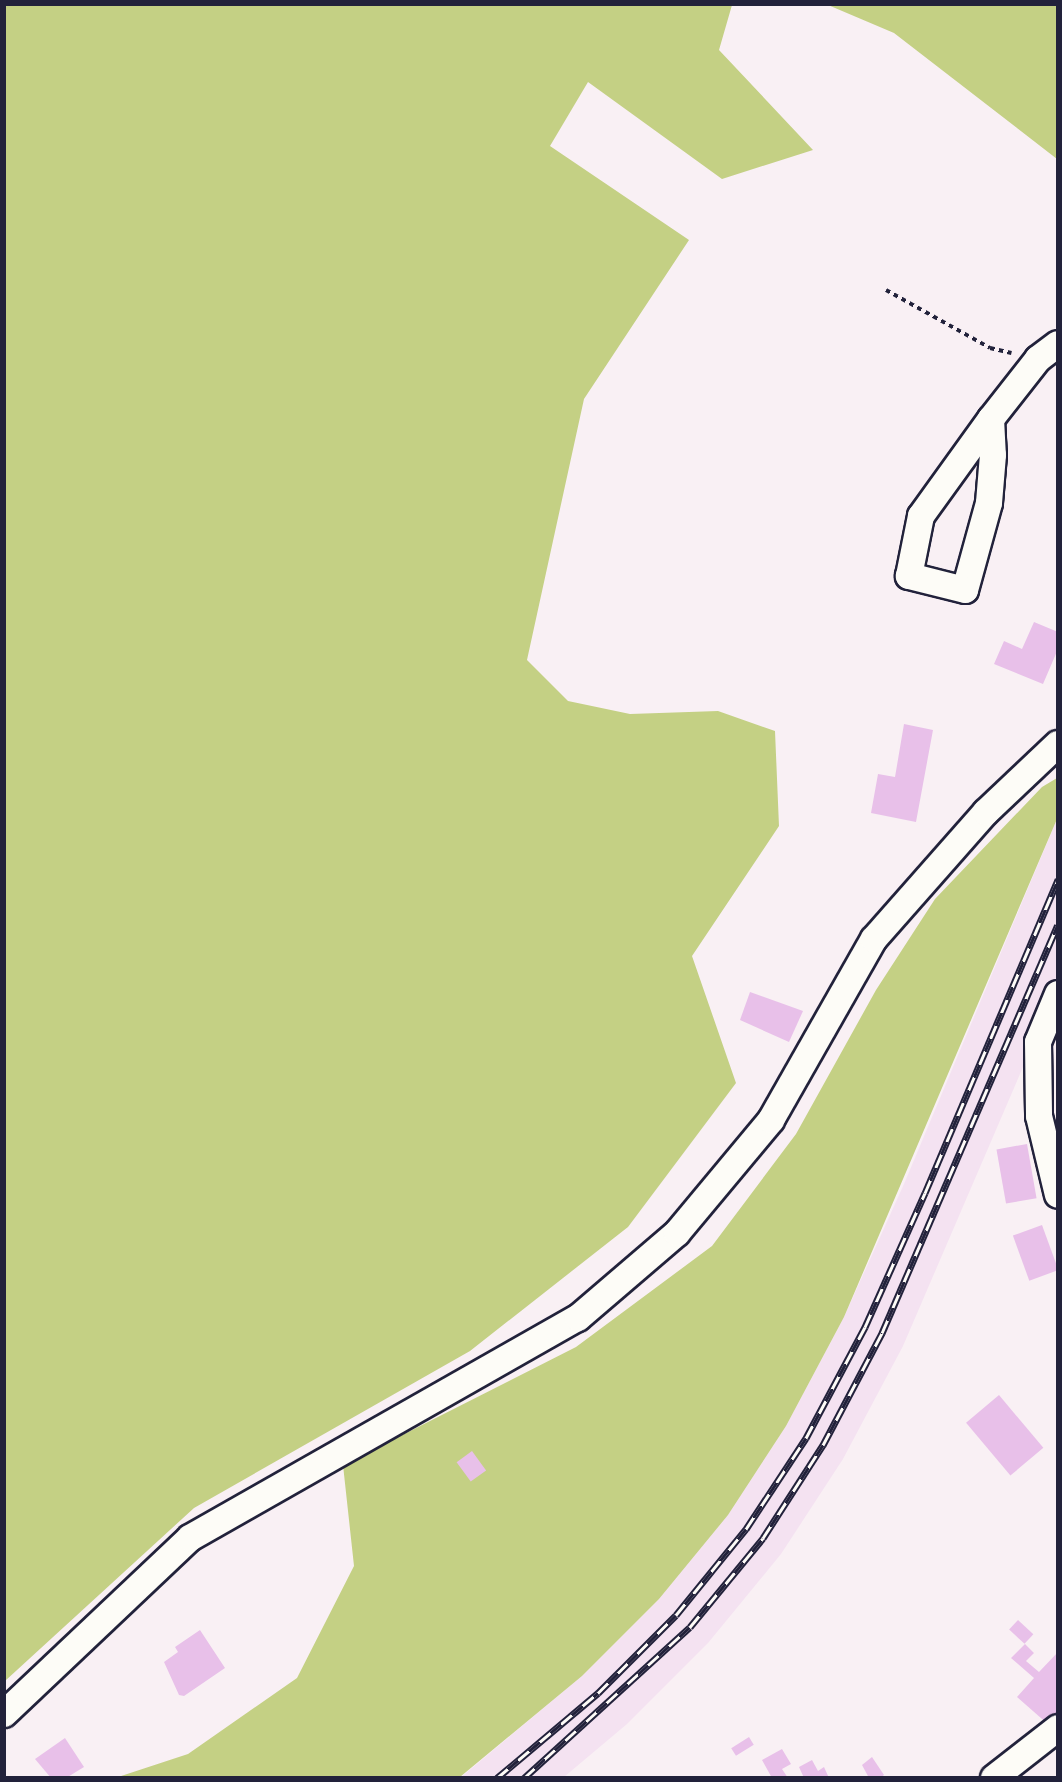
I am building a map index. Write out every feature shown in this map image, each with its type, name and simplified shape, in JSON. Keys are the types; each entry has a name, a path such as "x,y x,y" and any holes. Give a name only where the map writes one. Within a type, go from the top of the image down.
{"street":[{"path":"991,419 993,455 989,503 965,590 909,576 921,516 991,419 1048,352"},
{"path":"4,1714 190,1538 578,1318 677,1233 771,1120 874,939 986,812 1058,744"},
{"path":"1058,994 1038,1042 1039,1116 1058,1195"},
{"path":"994,1778 1058,1728"}],"path":[{"path":"886,291 990,348 1048,352"}],"shaded area":[{"path":"1057,819 1057,988 903,1346 843,1459 781,1554 708,1643 627,1724 564,1777 460,1778 582,1676 659,1599 728,1515 786,1426 844,1317 904,1184"}],"green space":[{"path":"5,4 732,5 719,50 813,150 722,179 588,82 550,146 689,240 584,399 527,660 568,701 630,714 718,711 775,731 779,826 692,956 736,1083 628,1227 470,1351 194,1508 5,1681"},
{"path":"828,5 1057,5 1057,159 894,33"},
{"path":"1057,778 1057,819 844,1317 786,1426 728,1515 659,1599 582,1676 460,1777 115,1778 188,1754 297,1678 354,1566 343,1465 576,1347 712,1246 796,1134 876,990 935,899 1042,787"}],"building":[{"path":"1034,622 1058,632 1058,649 1043,684 994,664 1004,641 1022,649"},
{"path":"904,724 933,730 916,822 871,813 878,774 895,777"},
{"path":"750,992 803,1011 789,1042 740,1020"},
{"path":"1027,1144 1037,1198 1006,1204 996,1149"},
{"path":"1042,1225 1058,1270 1029,1281 1013,1236"},
{"path":"999,1395 1043,1448 1010,1475 966,1423"},
{"path":"472,1451 486,1470 471,1482 457,1462"},
{"path":"1018,1620 1033,1634 1024,1644 1009,1630"},
{"path":"200,1630 225,1668 184,1696 179,1695 164,1662 178,1652 175,1647"},
{"path":"1025,1644 1034,1653 1026,1661 1039,1672 1058,1652 1058,1717 1050,1726 1017,1697 1034,1678 1011,1658"},
{"path":"749,1737 754,1745 736,1756 731,1748"},
{"path":"65,1738 84,1767 66,1778 51,1778 35,1759"},
{"path":"782,1749 791,1764 782,1769 788,1778 772,1778 762,1760"},
{"path":"872,1757 884,1775 880,1778 869,1778 862,1765"},
{"path":"812,1760 818,1771 824,1767 829,1778 804,1778 799,1767"}],"railway":[{"path":"497,1778 598,1693 676,1615 746,1529 806,1438 865,1327 925,1193 1058,879"},
{"path":"524,1778 690,1627 763,1538 823,1445 882,1333 1058,925"}]}
